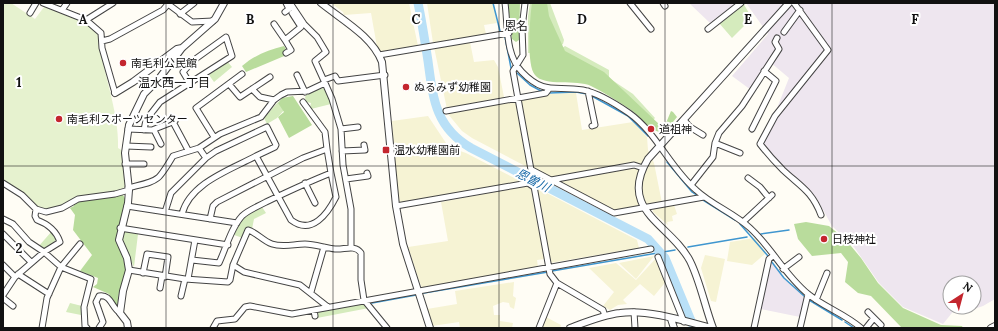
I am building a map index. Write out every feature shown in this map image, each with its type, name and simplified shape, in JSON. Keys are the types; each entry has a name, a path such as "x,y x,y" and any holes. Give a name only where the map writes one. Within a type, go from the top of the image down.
{"street":[{"path":"30,13 36,3"},
{"path":"43,3 86,20 101,33 115,93 133,82 177,48 182,48"},
{"path":"62,10 67,3"},
{"path":"86,20 113,3"},
{"path":"180,14 194,3"},
{"path":"120,313 122,296 129,270 128,258 119,240 120,228 127,206 129,189 125,164 128,129 131,118 144,94 158,80 182,48 213,21 224,3"},
{"path":"284,12 289,8 286,3"},
{"path":"290,3 306,26 317,37 326,52 315,61 325,82 341,129 342,151 351,209 351,247"},
{"path":"321,3 370,42 379,55 384,75 396,206 403,244 430,328"},
{"path":"505,3 511,55 517,67 531,81 549,89 578,89 588,91 628,112 639,121 701,197 752,229 783,269 808,294 845,316 861,328"},
{"path":"525,3 522,28 523,55 517,67 513,71 550,270 557,282 603,310 604,316"},
{"path":"630,3 651,29"},
{"path":"708,29 741,3"},
{"path":"712,328 690,261 644,208 638,187 643,168 660,146 789,3"},
{"path":"794,3 828,50 775,116 760,144 783,170 808,190 815,200 821,215"},
{"path":"102,41 110,39 163,10 168,4 192,22 213,21"},
{"path":"784,32 800,10"},
{"path":"285,40 300,27 292,13 295,11"},
{"path":"274,24 280,29 291,50 286,53"},
{"path":"379,55 509,33"},
{"path":"144,130 146,120 160,102 189,82 202,76 232,56 226,37 194,60 183,72 189,82"},
{"path":"691,185 714,157 719,133 742,106 779,50 775,42 777,38"},
{"path":"752,129 776,81 764,71"},
{"path":"214,138 196,108 242,74"},
{"path":"297,75 305,92"},
{"path":"3,183 22,195 36,209 46,212 62,208 78,199 115,194 157,181 162,176 173,156 188,150 199,148 214,138 261,117 274,100 287,92 305,92 325,82 332,76 335,76 338,81 384,75"},
{"path":"229,84 240,97 270,77"},
{"path":"252,89 260,97 274,100"},
{"path":"446,111 546,93 549,89"},
{"path":"588,91 595,125"},
{"path":"256,156 293,222 307,225 318,222 329,211 336,197 330,173 325,132 303,102"},
{"path":"684,120 690,127 703,135"},
{"path":"128,129 154,130 174,121 188,150"},
{"path":"165,212 171,193 206,158 216,150 267,127 276,145 275,147 203,185 185,203 182,214"},
{"path":"341,129 358,127"},
{"path":"154,130 161,144"},
{"path":"716,143 740,153"},
{"path":"126,146 150,147"},
{"path":"199,148 206,158"},
{"path":"210,219 214,204 267,175 303,158 328,149"},
{"path":"342,151 365,149"},
{"path":"125,164 144,164"},
{"path":"551,180 634,164 643,168"},
{"path":"532,171 614,213 701,197"},
{"path":"192,260 220,263 237,223 243,215 305,183 330,173"},
{"path":"346,179 368,177"},
{"path":"743,222 770,197 752,179"},
{"path":"305,183 313,201"},
{"path":"396,206 528,183 534,185"},
{"path":"127,206 237,223"},
{"path":"3,295 17,275 31,262 61,241 48,224 37,220 35,216 36,209"},
{"path":"3,218 13,224 29,242 44,252 61,267 91,279 84,307 87,328"},
{"path":"120,228 228,245"},
{"path":"129,270 187,279 228,282 230,280 233,265 248,230 270,244 292,246 303,244 337,249 351,247 361,252 364,300 387,328"},
{"path":"3,234 31,262"},
{"path":"181,296 192,260 195,240"},
{"path":"42,328 49,294 61,267 80,244"},
{"path":"311,292 324,247"},
{"path":"213,328 217,321 234,319 245,306 292,314 364,300 550,270 651,249"},
{"path":"143,273 147,254 168,257 160,288"},
{"path":"754,328 769,259 773,256"},
{"path":"658,257 685,322"},
{"path":"783,269 798,257"},
{"path":"3,265 49,294"},
{"path":"233,265 244,272 300,285 311,292 328,307"},
{"path":"816,300 824,275"},
{"path":"539,328 557,282"},
{"path":"800,328 808,294"},
{"path":"99,328 103,322 96,302 99,296 104,295 109,298 116,310 128,322 128,328"},
{"path":"3,298 13,306"},
{"path":"314,310 315,316"},
{"path":"570,328 604,316 621,312 634,312 712,328"},
{"path":"634,312 635,328 639,328"},
{"path":"868,312 881,325"},
{"path":"866,328 874,318"},
{"path":"671,319 674,328"},
{"path":"991,328 995,327"}],"shaded area":[{"path":"331,3 409,3 418,46 381,52 377,47 371,13 344,15 343,12"},
{"path":"427,3 493,3 497,23 484,25 486,34 433,43"},
{"path":"689,3 736,3 710,23"},
{"path":"746,3 995,3 995,299 982,306 982,275 942,275 942,315 950,315 943,324 903,307 879,283 854,247 832,226 817,199 804,184 784,170 761,143 778,114 777,108 789,78 770,62 751,90 732,76 768,34"},
{"path":"470,42 474,62 494,60 498,67 505,102 543,94 576,93 582,130 633,122 647,137 648,150 654,163 662,203 613,212 472,138 462,131 448,114 434,47"},
{"path":"428,116 446,143 447,153 460,151 466,153 522,182 398,203 392,121"},
{"path":"527,186 531,189 545,259 537,260 538,267 422,289 408,247 448,241 441,202"},
{"path":"537,188 637,240 639,248 550,263"},
{"path":"674,205 677,214 672,216 673,221 667,222 668,225 653,212 653,208"},
{"path":"755,238 766,253 752,265 727,261 730,242"},
{"path":"705,255 725,259 716,302 711,301 701,268"},
{"path":"654,256 636,279 619,263"},
{"path":"658,256 668,279 654,296 640,284 623,300 627,304 618,305 610,310 603,306 614,292 589,268 616,263 636,280"},
{"path":"771,262 784,278 805,298 800,317 761,309"},
{"path":"514,282 513,296 516,298 514,309 510,307 509,303 503,302 493,306 494,315 500,315 500,321 513,323 512,328 460,328 459,322 432,326 427,309 457,304 455,291"},
{"path":"546,317 561,325 560,328 540,328"}],"green space":[{"name":"南毛利スポーツセンター","path":"3,3 11,3 35,19 44,7 84,21 99,35 103,63 116,120 118,148 123,151 125,187 112,192 83,196 54,208 45,209 37,207 28,197 3,181"},
{"path":"508,3 520,3 519,40 516,42 512,39"},
{"path":"530,3 550,3 564,40 563,44 539,60 531,53 528,53 528,16"},
{"path":"532,3 547,3 549,16 565,51 604,72 661,126 666,123 671,111 673,112 677,117 664,133 653,129 633,111 591,86 578,83 553,82 539,79 532,70 530,62"},
{"path":"743,3 752,18 732,38 719,23"},
{"path":"284,46 289,54 246,72 242,66 262,53"},
{"path":"565,46 609,70 609,78 633,94 655,118 649,124 635,109 549,57"},
{"path":"227,61 232,67 214,82 209,75"},
{"path":"323,88 326,90 331,104 311,109 311,103 306,102 305,97 308,93"},
{"path":"293,96 312,125 289,138 278,117 284,112 278,103 282,98"},
{"path":"278,102 286,108 277,118 267,124 264,118"},
{"path":"123,195 126,200 117,238 125,255 123,258 126,270 119,292 117,308 109,294 93,287 97,284 98,278 80,271 92,255 73,230 75,215 70,208 74,206 73,204 84,199"},
{"path":"262,207 266,213 254,219 252,229 248,227 243,238 234,235 243,218"},
{"path":"806,222 829,226 846,240 861,258 878,283 903,308 941,325 962,326 963,328 902,328 871,296 858,293 845,282 848,262 841,253 812,256 798,239 794,224"},
{"path":"52,231 57,237 56,240 45,249 38,247"},
{"path":"124,231 138,234 134,267 122,242"},
{"path":"364,301 369,308 317,318 316,311"},
{"path":"70,303 82,306 81,315 66,312"}],"waterway":[{"name":"恩曽川","path":"418,3 434,99 443,121 450,131 459,140 471,148 648,239 665,258 694,328"},
{"path":"493,3 500,31"},
{"path":"505,37 511,68"},
{"path":"517,73 530,85 543,92"},
{"path":"549,93 576,92 587,94"},
{"path":"590,95 628,116 648,136"},
{"path":"667,162 692,192 698,196"},
{"path":"703,200 735,220"},
{"path":"740,224 768,256"},
{"path":"761,234 789,230"},
{"path":"688,247 747,237"},
{"path":"552,271 675,250"},
{"path":"771,261 784,278 804,296"},
{"path":"424,293 548,272"},
{"path":"372,303 416,295"},
{"path":"809,300 842,320"},
{"path":"845,322 854,328"}],"place":[{"name":"南毛利公民館","path":"123,63"},
{"name":"ぬるみず幼稚園","path":"406,87"},
{"name":"南毛利スポーツセンター","path":"59,119"},
{"name":"道祖神","path":"651,129"},
{"name":"温水幼稚園前","path":"386,150"},
{"name":"日枝神社","path":"824,239"}],"district":[{"name":"恩名","path":"516,25"},
{"name":"温水西一丁目","path":"174,82"}]}
